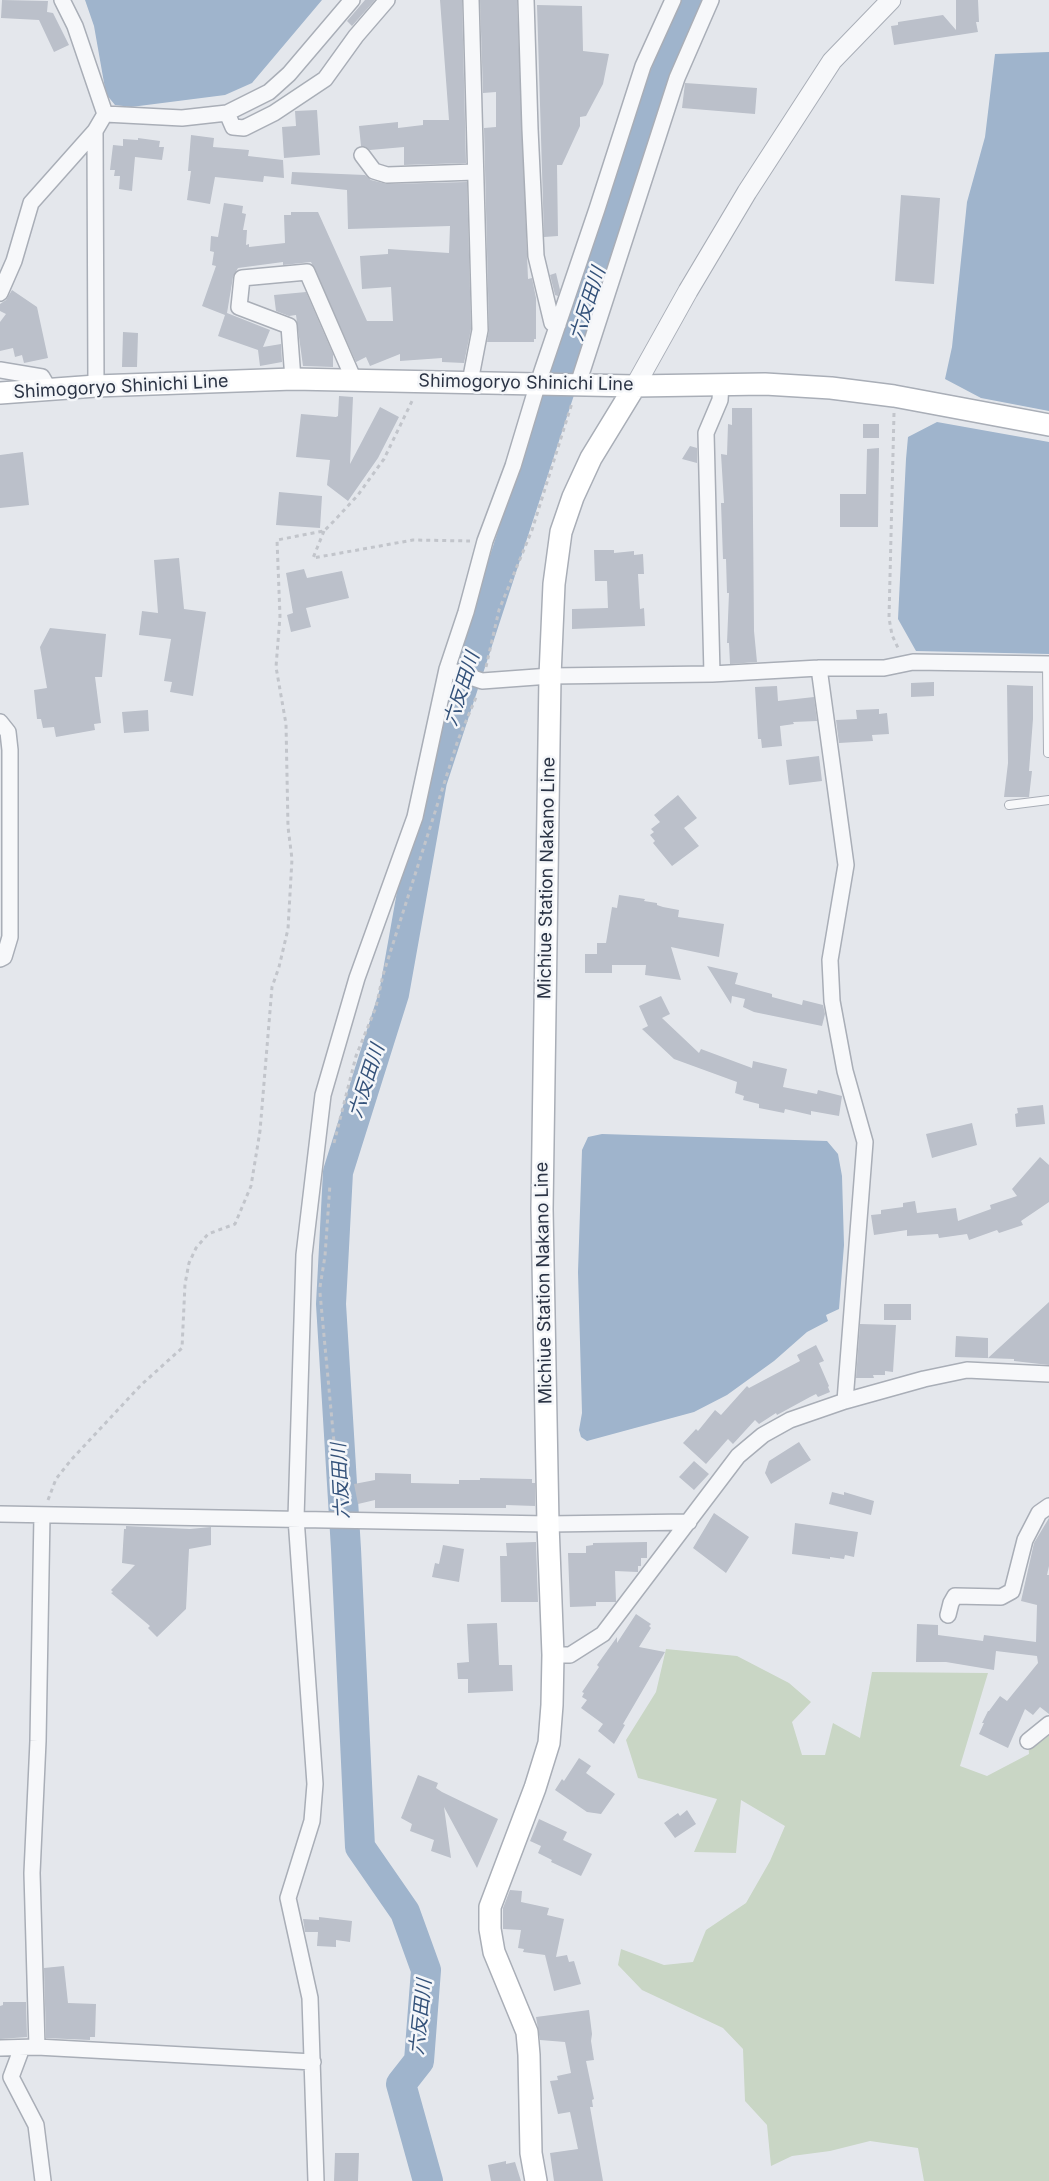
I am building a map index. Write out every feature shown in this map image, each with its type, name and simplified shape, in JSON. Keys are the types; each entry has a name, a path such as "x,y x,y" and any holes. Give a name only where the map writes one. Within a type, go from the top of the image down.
{"main road":[{"name":"Shimogoryo Shinichi Line","path":"0,393 96,386 293,379 418,380 635,386 721,384 831,388 894,396 1049,425"},
{"name":"Michiue Station Nakano Line","path":"536,2181 531,2152 530,2055 527,2032 494,1952 490,1929 490,1907 535,1788 549,1743 552,1705 553,1655 548,1524 542,1210 550,676 554,584 561,532 572,497 591,458 635,386"}],"street":[{"path":"0,293 14,261 31,203 95,131 105,114 75,26 62,0"},
{"path":"105,114 182,118 228,113 270,92 289,74 352,0"},
{"path":"228,113 233,127 244,128 274,113 325,78 356,36 387,0"},
{"path":"470,382 480,330 471,0"},
{"path":"526,0 536,256 552,323 558,325"},
{"path":"316,2181 310,1998 288,1898 312,1821 315,1784 301,1518 304,1255 323,1096 357,978 415,817 447,669 466,612 486,541 542,383 558,325 643,66 673,0"},
{"path":"575,384 677,78 711,0"},
{"path":"635,386 688,291 747,192 832,61 891,0"},
{"path":"95,131 96,386"},
{"path":"362,155 374,171 387,175 475,172"},
{"path":"293,379 289,326 239,307 242,278 307,272 354,380"},
{"path":"0,370 42,377 49,390"},
{"path":"712,674 706,433 720,400 721,384"},
{"path":"447,669 482,681 550,676 712,674 819,668 884,668 908,662 1048,664"},
{"path":"819,668 846,865 830,960 832,1001 845,1070 865,1142 845,1401"},
{"path":"0,722 8,732 10,750 10,937 4,957 0,959"},
{"path":"553,1655 570,1654 603,1634 738,1456 763,1435 790,1420 845,1401 924,1379 968,1370 1049,1374"},
{"path":"948,1615 951,1603 956,1596 1001,1597 1012,1591 1025,1540 1039,1513 1049,1506"},
{"path":"0,1514 548,1524 689,1522"},
{"path":"37,2047 32,1873 38,1741 42,1515"},
{"path":"1028,1741 1049,1724"},
{"path":"0,2048 20,2049 37,2047 313,2062"},
{"path":"20,2049 11,2078 36,2124 43,2181"}],"lane":[{"path":"1048,664 1048,753"},
{"path":"1009,805 1049,800"}],"path":[{"path":"418,380 414,396 384,459 358,495 324,531 313,558 413,540 486,541"},
{"path":"334,1146 356,1056 376,1007 383,975 458,740 482,681 500,610 532,530 575,384"},
{"path":"894,396 889,618 892,635 897,647 908,662"},
{"path":"42,1515 56,1479 71,1460 141,1385 182,1348 185,1284 189,1263 196,1248 208,1234 234,1224 251,1186 260,1131 272,987 288,929 292,859 288,827 286,724 276,668 280,616 277,540 324,531"},
{"path":"330,1182 325,1256 320,1290 341,1519"}],"green space":[{"path":"666,1649 737,1656 789,1683 811,1702 792,1722 802,1755 825,1755 833,1723 860,1738 872,1672 988,1673 960,1766 987,1776 1029,1754 1028,1741 1049,1721 1049,2181 924,2181 918,2148 870,2141 830,2151 792,2156 771,2166 767,2125 745,2101 743,2049 723,2028 642,1990 618,1965 621,1949 664,1965 693,1962 706,1930 746,1903 770,1861 785,1826 741,1800 736,1853 694,1852 717,1799 638,1778 626,1740 656,1692"}],"water":[{"path":"85,0 322,0 252,83 225,95 131,107 115,105 106,94 94,26"},
{"path":"1049,52 1049,411 981,398 945,379 952,347 967,202 985,137 995,54"},
{"path":"937,422 1049,442 1049,654 916,651 898,619 908,437"},
{"path":"602,1134 827,1141 838,1154 842,1176 844,1245 839,1309 826,1315 828,1321 807,1332 774,1361 727,1395 694,1412 587,1441 581,1437 579,1430 582,1413 578,1272 582,1150 588,1137"}],"building":[{"path":"2,0 48,1 47,12 53,13 69,45 54,52 39,20 1,18"},
{"path":"365,0 375,0 352,26 347,21"},
{"path":"440,0 462,0 466,163 404,165 404,147 370,150 361,146 359,126 398,122 398,128 423,125 423,120 449,120"},
{"path":"480,0 517,0 528,279 532,278 536,298 536,339 534,339 534,342 487,342 489,330 484,128 496,127 496,92 483,93"},
{"path":"956,0 978,0 979,22 976,22 978,32 894,45 891,26 898,25 898,22 943,15 956,30"},
{"path":"537,5 582,6 583,51 609,54 603,84 586,116 580,117 580,126 562,165 557,165 558,236 544,237"},
{"path":"685,83 757,88 755,114 682,108"},
{"path":"317,110 320,155 284,158 282,127 296,126 295,111"},
{"path":"191,135 214,138 213,147 249,150 248,156 283,160 284,178 264,176 263,182 215,177 210,204 187,200 191,171 188,171"},
{"path":"138,138 160,141 159,147 164,147 162,160 135,157 132,191 119,189 120,176 114,176 115,170 110,170 113,145 123,146 123,139 138,140"},
{"path":"292,172 365,175 371,180 387,184 467,182 471,329 464,363 442,362 442,358 400,361 400,354 370,366 366,357 356,362 311,262 283,265 283,262 238,268 233,277 227,313 270,330 263,347 281,344 282,362 260,366 258,350 218,336 225,315 202,306 216,266 212,265 214,252 210,251 211,236 218,237 224,203 243,206 242,213 246,214 243,230 247,230 246,245 249,244 249,247 285,243 284,215 291,215 291,212 318,212 367,321 393,321 391,287 362,289 360,256 388,254 388,249 449,253 450,226 348,229 347,190 291,184"},
{"path":"901,195 940,198 934,284 895,281"},
{"path":"556,273 560,290 558,296 555,295 550,275"},
{"path":"12,290 37,307 48,358 24,363 22,355 15,357 13,348 0,351 0,322 6,314 0,311 0,304 6,300"},
{"path":"306,292 333,354 333,367 303,366 296,315 289,316 276,311 274,295"},
{"path":"123,332 138,333 137,367 122,367"},
{"path":"339,396 353,397 350,464 380,407 399,417 378,458 348,501 327,485 330,460 296,457 301,414 336,417 338,416"},
{"path":"732,408 752,408 754,631 757,662 730,664 729,643 727,643 729,593 727,593 726,559 723,559 721,503 724,503 721,454 727,455 728,424 732,425"},
{"path":"863,424 879,424 879,438 863,438"},
{"path":"690,446 697,448 697,463 682,459"},
{"path":"879,448 878,527 840,527 840,494 866,494 867,449"},
{"path":"23,452 29,505 0,508 0,455"},
{"path":"279,492 322,496 320,528 276,525"},
{"path":"594,550 614,550 614,553 634,551 634,555 643,554 644,574 638,574 640,609 644,608 645,626 572,629 572,609 608,608 607,581 595,581"},
{"path":"179,558 184,609 206,612 193,696 170,692 172,682 164,681 171,639 139,635 142,611 158,613 154,560"},
{"path":"304,569 307,578 342,571 349,598 306,608 311,627 291,632 287,615 293,613 286,573"},
{"path":"50,628 106,634 102,677 95,677 101,723 94,724 95,730 56,737 54,727 43,728 41,719 37,719 34,690 47,688 40,647"},
{"path":"934,682 934,696 911,697 911,683"},
{"path":"1007,685 1033,686 1033,719 1029,771 1032,771 1029,797 1004,797 1008,763"},
{"path":"777,686 778,701 814,697 817,721 793,722 794,724 780,726 782,746 762,748 761,739 758,739 755,687"},
{"path":"879,709 879,714 887,713 889,734 872,735 873,741 839,743 836,720 857,719 856,710"},
{"path":"148,710 149,731 124,733 122,712"},
{"path":"819,756 822,781 789,785 786,760"},
{"path":"678,795 697,818 684,828 699,846 672,866 653,843 655,841 650,835 654,832 651,829 660,822 654,815"},
{"path":"619,895 645,899 644,901 679,910 678,917 724,924 719,957 671,947 681,980 645,975 646,965 612,965 612,973 585,973 585,954 597,954 597,943 606,943 612,907 617,908"},
{"path":"707,966 738,973 735,984 772,994 772,997 802,1005 803,1000 823,1005 825,1014 822,1026 754,1012 743,1007 745,999 732,996 731,1004"},
{"path":"661,996 670,1014 662,1018 699,1053 701,1049 752,1068 753,1061 787,1069 783,1087 817,1094 818,1090 842,1096 839,1116 811,1111 811,1115 785,1109 784,1113 759,1108 759,1104 743,1100 744,1096 735,1093 737,1082 674,1059 642,1029 648,1026 639,1006"},
{"path":"1043,1105 1045,1124 1016,1127 1015,1114 1018,1113 1017,1108"},
{"path":"972,1123 977,1145 932,1158 926,1134"},
{"path":"1040,1157 1049,1165 1049,1202 1021,1221 1023,1225 999,1233 997,1230 969,1240 967,1234 939,1238 938,1234 907,1236 907,1230 874,1235 871,1215 881,1214 881,1210 903,1207 903,1203 915,1201 917,1213 956,1208 958,1221 991,1209 990,1205 1017,1196 1012,1189"},
{"path":"1049,1302 1049,1365 1014,1361 1014,1359 955,1357 956,1336 988,1338 988,1358"},
{"path":"884,1304 911,1304 911,1320 884,1320"},
{"path":"860,1324 896,1325 893,1372 885,1371 885,1375 873,1375 874,1378 856,1378"},
{"path":"816,1345 824,1361 819,1363 830,1392 818,1397 816,1394 777,1415 776,1413 759,1424 755,1420 733,1444 728,1439 706,1464 683,1443 696,1429 698,1431 715,1410 721,1415 747,1386 749,1388 800,1361 797,1355"},
{"path":"799,1442 811,1460 771,1484 765,1473 769,1461"},
{"path":"694,1461 709,1474 694,1490 679,1477"},
{"path":"375,1473 411,1474 411,1483 459,1484 459,1480 480,1480 480,1478 532,1479 532,1483 535,1483 535,1506 506,1505 506,1508 375,1508 375,1500 358,1504 354,1484 375,1480"},
{"path":"832,1492 844,1495 844,1492 874,1501 871,1515 829,1504"},
{"path":"714,1513 749,1537 726,1573 693,1548"},
{"path":"1049,1518 1049,1566 1047,1575 1049,1575 1049,1714 1040,1707 1033,1715 1025,1709 1008,1748 979,1734 984,1723 982,1723 988,1711 1000,1696 1007,1701 1038,1663 1037,1656 996,1651 994,1670 946,1662 916,1662 917,1624 938,1625 938,1635 983,1641 984,1635 1036,1642 1037,1605 1021,1601 1034,1543"},
{"path":"795,1523 858,1532 854,1557 845,1555 844,1559 830,1557 830,1559 792,1554"},
{"path":"126,1526 190,1529 211,1527 211,1545 189,1549 186,1609 157,1637 148,1628 150,1626 111,1593 113,1592 111,1590 135,1565 122,1563 124,1529 126,1529"},
{"path":"536,1542 538,1602 501,1602 500,1556 507,1556 506,1543"},
{"path":"647,1542 647,1558 641,1558 641,1566 638,1566 638,1572 615,1571 616,1602 596,1602 596,1606 570,1607 568,1553 586,1553 586,1546 593,1545 593,1543"},
{"path":"443,1545 464,1549 459,1582 432,1577 435,1563 439,1564"},
{"path":"636,1614 651,1624 649,1626 651,1628 639,1647 665,1652 623,1724 625,1725 614,1744 598,1731 603,1724 581,1708 587,1700 582,1697 584,1693 582,1692 599,1667 597,1665 617,1637 617,1643"},
{"path":"497,1623 499,1665 512,1665 513,1691 468,1693 468,1679 458,1679 457,1663 469,1662 467,1624"},
{"path":"579,1758 591,1766 586,1773 615,1794 601,1814 587,1812 555,1790 562,1779 564,1781"},
{"path":"418,1775 438,1783 436,1788 442,1792 498,1819 477,1868 444,1807 451,1858 431,1851 434,1840 410,1831 412,1824 401,1818"},
{"path":"687,1810 696,1824 675,1838 664,1823 678,1813 680,1816"},
{"path":"539,1819 567,1832 563,1840 592,1854 581,1876 551,1862 552,1860 538,1853 541,1846 530,1841"},
{"path":"510,1890 522,1891 521,1902 549,1908 547,1915 564,1919 556,1957 567,1955 569,1962 574,1961 581,1984 554,1991 545,1955 523,1952 524,1949 518,1948 521,1930 503,1929 503,1908"},
{"path":"319,1917 352,1921 350,1942 336,1940 336,1947 317,1946 318,1932 305,1932 303,1919 319,1920"},
{"path":"64,1966 68,2003 96,2004 95,2037 90,2037 90,2040 46,2038 44,1968"},
{"path":"3,2002 26,2002 27,2037 0,2039 0,2006 3,2005"},
{"path":"589,2010 594,2060 586,2061 594,2099 592,2100 593,2107 590,2107 603,2181 554,2181 550,2153 578,2149 570,2112 558,2114 550,2081 558,2080 557,2076 571,2073 565,2042 540,2040 536,2017"},
{"path":"335,2153 359,2153 358,2181 334,2181"},
{"path":"506,2161 506,2164 515,2162 521,2181 491,2181 488,2165"}],"waterway":[{"name":"六反田川","path":"428,2181 401,2084 419,2061 426,1970 405,1912 360,1847 346,1549 331,1304 338,1172 394,994 432,781 655,99 696,0"}]}
